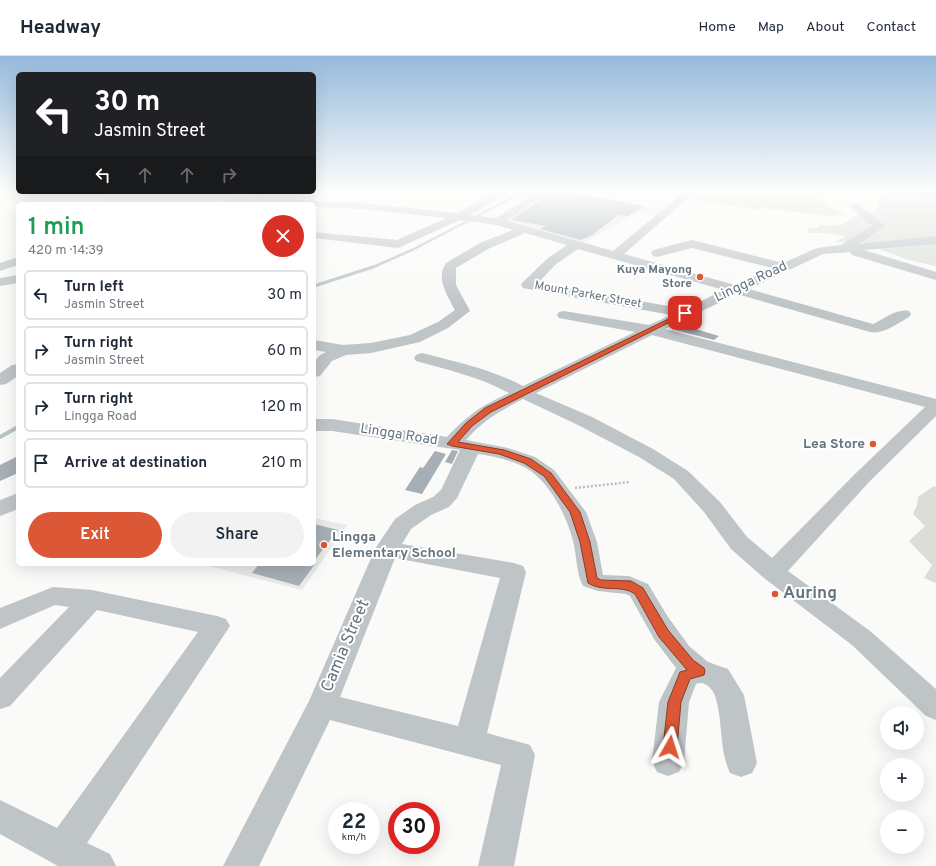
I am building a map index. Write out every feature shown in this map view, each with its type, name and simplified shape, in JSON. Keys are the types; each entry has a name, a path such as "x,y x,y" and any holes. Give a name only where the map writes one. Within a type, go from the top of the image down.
{"street":[{"path":"316,235 398,244 432,229"},
{"path":"316,345 343,350 371,348 415,339 454,318 463,311 448,281 447,276 450,266 484,246 525,229 875,330 904,314"},
{"path":"615,255 646,229"},
{"path":"842,249 874,229"},
{"name":"Lingga Road","path":"316,425 332,425 462,445 469,424 488,410 685,313 784,267 821,251 936,240"},
{"name":"Mount Parker Street","path":"578,244 552,261 528,285 685,313"},
{"path":"657,253 692,244 784,267"},
{"path":"842,249 936,276"},
{"path":"0,267 16,262"},
{"path":"0,282 16,279"},
{"path":"564,315 650,330 936,405"},
{"path":"316,370 326,358 343,350"},
{"path":"422,358 478,373 501,381 522,393 586,421 646,453 681,475 712,507 739,543 773,572 861,638 936,707"},
{"path":"773,572 862,478 936,405"},
{"path":"462,445 501,452 528,461 548,474 575,512 585,542 592,580 599,584 631,585 639,591 664,634 689,664 699,671 718,677 730,695 741,763"},
{"name":"Camia Street","path":"241,866 322,705 387,549 403,524 423,510 441,502 450,493 462,445"},
{"path":"0,509 16,501"},
{"path":"387,549 514,572 469,742"},
{"path":"0,619 53,596 92,599 217,626 62,850"},
{"path":"0,697 92,599"},
{"path":"668,762 674,702 685,676 699,671"},
{"path":"322,705 519,755 496,866"},
{"path":"0,816 62,850 98,866"}],"path":[{"path":"559,490 630,482"}],"shaded area":[{"path":"530,229 608,229 583,243"},
{"path":"809,229 936,229 936,266 909,260 860,242 835,242 846,236 825,233 808,233"},
{"path":"934,486 936,487 936,583 924,578 932,565 909,541 925,526 913,514 917,505 918,497"},
{"name":"Lingga Elementary School","path":"316,518 347,525 302,590 209,566 316,566"}],"building":[{"path":"540,229 600,229 592,235 581,240"},
{"path":"682,325 719,336 714,340 675,330"},
{"path":"452,450 458,451 452,464 445,462"},
{"path":"435,451 446,454 422,494 405,490 420,467 423,468"},
{"path":"16,457 16,474 0,481 0,465"},
{"path":"316,524 338,530 316,558"},
{"path":"257,566 314,566 299,586 252,573"}],"waterway":[{"path":"371,268 412,250 453,229"},
{"path":"316,285 373,267"},
{"path":"0,437 16,428"}],"place":[{"name":"Kuya Mayong Store","path":"700,277"},
{"name":"Lea Store","path":"873,444"},
{"name":"Lingga Elementary School","path":"324,545"},
{"name":"Auring","path":"775,594"}],"route":[{"path":"670,747 674,702 685,676 699,671 689,664 664,634 639,591 631,585 599,584 592,580 585,542 575,512 548,474 528,461 501,452 472,446 452,444 469,424 488,410 685,313"}]}
